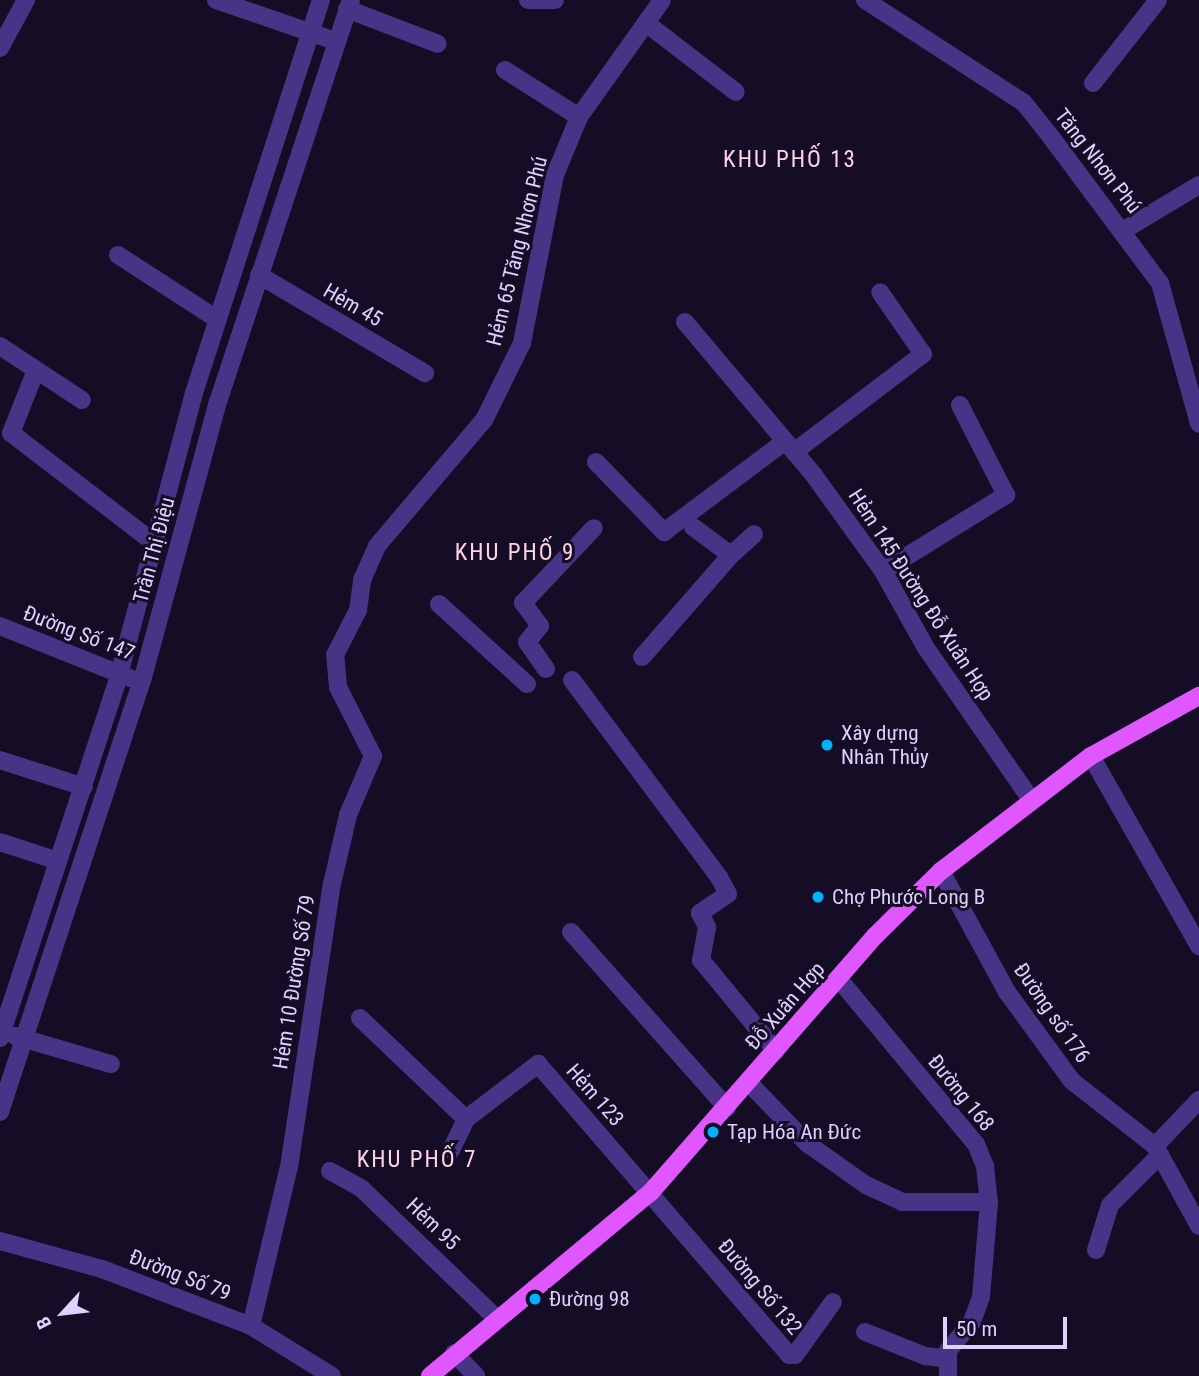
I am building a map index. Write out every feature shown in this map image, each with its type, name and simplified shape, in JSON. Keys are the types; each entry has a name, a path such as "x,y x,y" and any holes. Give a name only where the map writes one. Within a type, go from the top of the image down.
{"main road":[{"name":"Đỗ Xuân Hợp","path":"430,1376 454,1353 650,1193 749,1083 838,978 942,871 1091,756 1199,696"}],"street":[{"path":"0,48 26,0"},
{"path":"216,0 335,41"},
{"name":"Trần Thị Điệu","path":"1,1035 119,675 152,541 194,393 321,0"},
{"path":"528,0 552,1"},
{"name":"Hẻm 65 Tăng Nhơn Phú","path":"335,655 358,610 362,580 377,546 484,420 522,343 555,175 579,117 662,0"},
{"name":"Tăng Nhơn Phú","path":"865,0 1024,103 1124,230 1160,283 1199,424"},
{"path":"1093,83 1158,0"},
{"path":"349,4 438,44"},
{"name":"Trần Thị Điệu","path":"0,1112 27,1038 142,681 218,402 349,4"},
{"path":"646,23 736,92"},
{"path":"505,70 579,117"},
{"path":"1124,230 1199,184"},
{"path":"118,255 218,319"},
{"name":"Hẻm 45","path":"259,275 425,373"},
{"path":"596,462 664,532 923,354 880,292"},
{"name":"Hẻm 145 Đường Đỗ Xuân Hợp","path":"685,321 789,447 883,571 926,648 1032,801"},
{"path":"0,346 82,400"},
{"path":"36,370 11,433 152,541"},
{"path":"194,393 218,402"},
{"path":"883,571 1006,495 960,405"},
{"path":"546,669 527,642 539,622 523,603 594,527"},
{"path":"693,527 731,555"},
{"path":"642,657 731,555 754,534"},
{"path":"439,604 527,684"},
{"name":"Đường Số 147","path":"0,626 119,675 142,681"},
{"name":"Hẻm 10 Đường Số 79","path":"251,1326 289,1167 332,884 348,815 373,755 338,687 335,655"},
{"path":"572,680 719,877 728,894 700,912 707,927 701,960 776,1051"},
{"path":"1091,756 1199,946"},
{"path":"0,760 84,787"},
{"path":"0,842 58,861"},
{"name":"Đường số 176","path":"942,871 1007,992 1072,1081 1157,1151 1199,1226"},
{"path":"571,932 727,1108"},
{"name":"Đường 168","path":"838,978 976,1144 985,1166 989,1202 981,1297 972,1322 948,1351 948,1367"},
{"path":"359,1018 466,1119"},
{"path":"1,1035 27,1038 111,1064"},
{"name":"Hẻm 123","path":"450,1150 466,1119 538,1064 650,1193"},
{"path":"749,1083 808,1144 866,1185 902,1202 989,1202"},
{"path":"1096,1251 1110,1205 1199,1100"},
{"name":"Hẻm 95","path":"330,1171 362,1189 497,1320"},
{"name":"Đường Số 132","path":"650,1193 789,1356 795,1355 833,1302"},
{"name":"Đường Số 79","path":"0,1241 102,1269 251,1326 332,1376"},
{"path":"865,1332 948,1367"},
{"path":"454,1353 476,1376"}],"place":[{"name":"Xây dựng Nhân Thủy","path":"827,745"},
{"name":"Chợ Phước Long B","path":"818,897"},
{"name":"Tạp Hóa An Đức","path":"713,1132"},
{"name":"Đường 98","path":"535,1299"}],"district":[{"name":"KHU PHỐ 13","path":"790,160"},
{"name":"KHU PHỐ 9","path":"515,553"},
{"name":"KHU PHỐ 7","path":"417,1160"}]}
